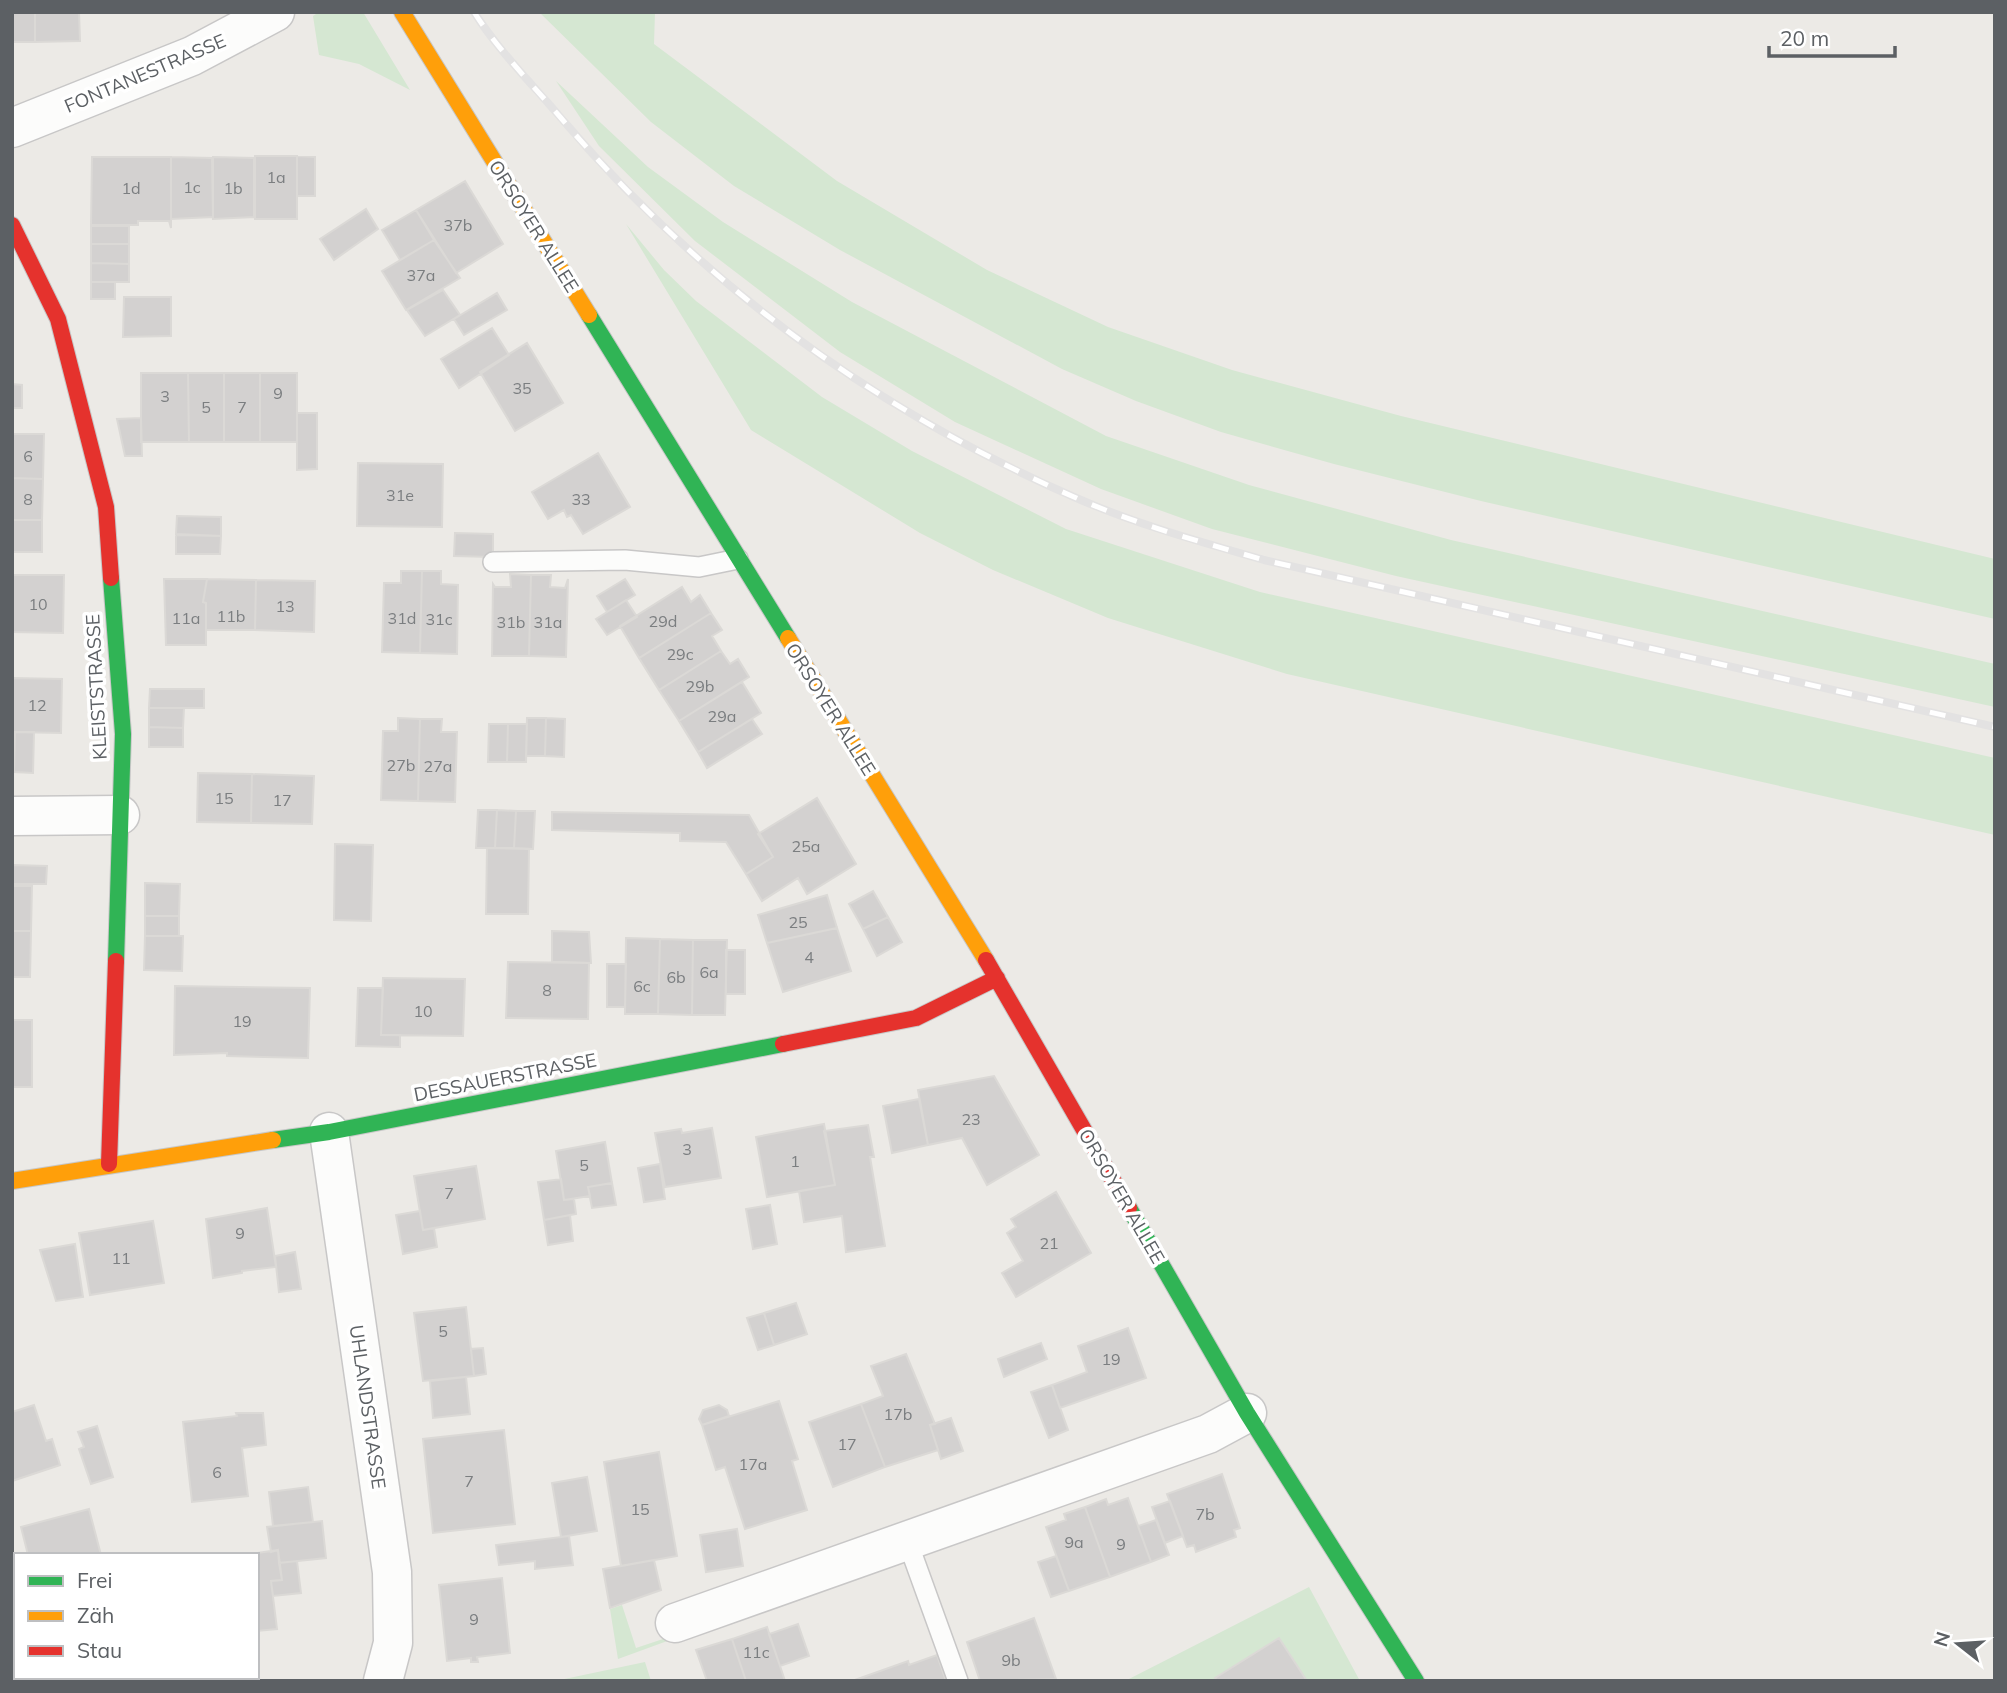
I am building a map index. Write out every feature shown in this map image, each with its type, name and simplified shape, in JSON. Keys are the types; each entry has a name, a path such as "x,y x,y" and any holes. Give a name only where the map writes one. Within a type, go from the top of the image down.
{"street":[{"name":"FONTANESTRASSE","path":"12,128 192,56 275,12"},
{"name":"ORSOYER ALLEE","path":"402,12 996,978 1247,1413 1416,1681"},
{"name":"KLEISTSTRASSE","path":"12,225 58,319 106,507 123,734 109,1164"},
{"path":"12,816 120,815"},
{"name":"DESSAUERSTRASSE","path":"12,1181 329,1132 916,1018 996,978"},
{"name":"UHLANDSTRASSE","path":"329,1132 392,1572 393,1643 383,1681"},
{"path":"676,1623 1208,1434 1247,1413"}],"lane":[{"path":"493,562 625,560 699,567 738,559"},
{"path":"907,1540 958,1681"}],"green space":[{"path":"319,12 363,12 410,90 359,64 319,55 313,16"},
{"path":"539,12 655,12 654,44 837,181 987,270 1108,327 1232,370 1401,416 1995,559 1995,619 1481,501 1334,464 1221,432 1136,401 1062,369 840,250 734,186 651,122"},
{"path":"556,81 648,167 723,222 852,302 1106,436 1249,485 1451,540 1995,664 1995,707 1396,576 1212,529 1101,489 955,422 840,352 695,241 599,146"},
{"path":"626,224 664,270 696,301 822,397 912,451 1066,529 1260,592 1995,758 1995,835 1287,674 1108,618 993,570 920,533 751,430"},
{"path":"1309,1587 1360,1681 1125,1681"},
{"path":"622,1605 636,1648 669,1637 670,1640 618,1659 610,1609"},
{"path":"645,1662 651,1681 555,1681"}],"building":[{"path":"12,12 35,12 35,42 12,42"},
{"path":"35,12 79,12 80,41 35,42"},
{"path":"255,156 297,156 297,219 255,219"},
{"path":"297,156 315,157 315,196 297,196"},
{"path":"92,157 171,157 171,228 169,221 138,221 138,225 91,225"},
{"path":"171,157 212,158 213,217 171,219"},
{"path":"213,157 254,158 254,217 213,219"},
{"path":"465,181 503,244 456,273 416,210"},
{"path":"366,209 378,229 334,260 320,239"},
{"path":"416,210 434,240 400,260 382,230"},
{"path":"91,226 129,226 129,244 91,244"},
{"path":"434,240 460,278 406,310 382,271"},
{"path":"91,244 129,244 129,264 91,263"},
{"path":"91,263 129,264 129,282 91,282"},
{"path":"91,282 115,282 115,299 91,299"},
{"path":"443,290 460,315 425,336 407,310"},
{"path":"497,293 507,310 464,335 454,319"},
{"path":"124,297 171,297 171,336 123,337"},
{"path":"492,328 509,355 459,388 441,359"},
{"path":"527,343 563,403 515,431 480,372"},
{"path":"141,373 188,373 189,442 141,442"},
{"path":"188,373 224,373 224,442 189,442"},
{"path":"224,373 260,373 260,442 224,442"},
{"path":"260,373 297,373 297,442 260,442"},
{"path":"12,384 22,385 22,408 12,408"},
{"path":"297,413 317,413 317,469 297,470"},
{"path":"141,418 142,456 125,456 117,419"},
{"path":"12,434 44,434 43,479 12,478"},
{"path":"598,453 630,507 583,534 571,515 567,517 564,510 548,519 532,492"},
{"path":"358,463 443,464 442,527 357,526"},
{"path":"12,478 43,479 42,520 12,520"},
{"path":"177,516 221,517 221,536 176,534"},
{"path":"12,520 42,520 42,552 12,552"},
{"path":"455,533 493,534 493,557 454,556"},
{"path":"176,535 221,536 220,554 176,554"},
{"path":"401,571 422,571 420,653 382,652 384,583 401,583"},
{"path":"422,571 441,571 441,584 458,585 457,654 420,653"},
{"path":"510,574 531,575 529,656 492,656 493,584 495,587 511,587"},
{"path":"12,575 64,575 63,633 12,632"},
{"path":"531,575 551,575 550,587 565,588 568,579 566,657 529,656"},
{"path":"164,579 207,579 203,602 206,603 206,645 166,645"},
{"path":"207,579 256,580 255,630 206,630 206,603 203,602"},
{"path":"625,579 635,595 607,612 597,596"},
{"path":"256,580 315,581 314,632 255,630"},
{"path":"682,587 691,602 700,595 711,613 639,658 620,626"},
{"path":"626,600 637,617 607,635 596,619"},
{"path":"711,613 722,630 712,636 721,651 659,690 639,658"},
{"path":"721,651 730,664 738,659 749,677 679,721 659,690"},
{"path":"12,678 62,679 61,733 12,732"},
{"path":"742,682 761,713 698,752 679,721"},
{"path":"150,689 204,689 204,708 149,708"},
{"path":"149,708 184,708 183,728 149,727"},
{"path":"398,718 420,719 418,801 381,800 383,731 398,731"},
{"path":"527,718 546,718 545,756 526,756"},
{"path":"546,718 565,719 564,757 545,756"},
{"path":"420,719 442,719 441,732 457,732 455,802 418,801"},
{"path":"752,719 762,734 707,768 698,752"},
{"path":"489,724 508,724 507,762 488,762"},
{"path":"508,724 527,724 526,762 507,762"},
{"path":"149,727 183,728 183,747 149,747"},
{"path":"12,732 15,732 14,772 12,772"},
{"path":"15,732 34,732 33,773 14,772"},
{"path":"198,773 252,774 251,823 197,822"},
{"path":"252,774 314,776 312,824 251,823"},
{"path":"817,798 856,864 807,894 798,878 762,901 746,874 773,857 758,834"},
{"path":"478,810 497,810 495,848 476,848"},
{"path":"497,810 516,811 514,848 495,848"},
{"path":"516,811 535,811 533,849 514,848"},
{"path":"552,812 749,815 773,857 746,874 726,842 680,841 680,833 552,830"},
{"path":"335,844 373,845 371,921 334,920"},
{"path":"487,848 529,849 528,914 486,914"},
{"path":"12,865 47,866 46,884 12,884"},
{"path":"145,883 180,884 179,916 145,916"},
{"path":"12,886 32,886 31,931 12,931"},
{"path":"873,891 888,917 863,929 849,904"},
{"path":"827,895 837,928 767,943 758,915"},
{"path":"145,916 179,916 179,936 145,936"},
{"path":"888,917 902,942 877,956 863,929"},
{"path":"837,928 851,971 783,992 767,943"},
{"path":"12,931 31,931 30,977 12,977"},
{"path":"552,931 589,932 591,963 552,962"},
{"path":"145,936 183,936 182,971 144,970"},
{"path":"626,938 660,939 658,1014 625,1014"},
{"path":"660,939 693,940 692,1015 658,1014"},
{"path":"693,940 727,940 725,1015 692,1015"},
{"path":"726,950 745,950 745,994 726,994"},
{"path":"508,962 589,963 588,1019 506,1018"},
{"path":"607,964 626,964 625,1007 607,1007"},
{"path":"383,978 465,979 463,1036 381,1035"},
{"path":"175,986 310,988 308,1058 227,1056 227,1053 174,1055"},
{"path":"358,988 383,988 381,1035 400,1035 400,1047 356,1046"},
{"path":"12,1020 32,1020 32,1087 12,1087"},
{"path":"994,1076 1039,1155 987,1185 962,1138 928,1145 918,1090"},
{"path":"919,1099 928,1145 892,1153 883,1106"},
{"path":"824,1124 835,1185 767,1197 756,1137"},
{"path":"868,1125 874,1157 870,1157 885,1246 846,1252 842,1216 804,1222 799,1191 835,1185 824,1131"},
{"path":"712,1128 721,1178 665,1187 655,1133 681,1129 682,1133"},
{"path":"605,1142 612,1183 588,1187 590,1196 564,1200 556,1151"},
{"path":"660,1164 665,1199 644,1202 638,1168"},
{"path":"476,1166 485,1219 423,1230 414,1176"},
{"path":"561,1179 564,1200 574,1199 576,1214 544,1220 538,1182"},
{"path":"612,1183 616,1205 592,1208 588,1187"},
{"path":"1056,1192 1091,1253 1016,1297 1002,1273 1023,1261 1007,1233 1016,1227 1011,1219"},
{"path":"770,1205 777,1244 753,1249 746,1209"},
{"path":"267,1208 276,1267 213,1278 206,1219"},
{"path":"420,1211 423,1230 434,1228 437,1247 403,1254 396,1215"},
{"path":"570,1215 573,1241 548,1245 544,1220"},
{"path":"153,1221 164,1283 90,1295 79,1233"},
{"path":"75,1244 83,1297 56,1301 40,1250"},
{"path":"295,1252 301,1289 279,1292 275,1256"},
{"path":"796,1303 807,1334 774,1345 764,1313"},
{"path":"466,1307 474,1376 423,1381 414,1313"},
{"path":"764,1313 774,1345 758,1350 747,1318"},
{"path":"1128,1328 1146,1378 1060,1408 1052,1385 1087,1372 1078,1346"},
{"path":"1041,1343 1047,1359 1004,1377 998,1359"},
{"path":"483,1348 486,1374 474,1376 471,1349"},
{"path":"906,1354 935,1424 930,1425 938,1450 885,1467 861,1404 883,1396 871,1366"},
{"path":"466,1377 470,1414 433,1418 430,1381"},
{"path":"1052,1385 1068,1430 1049,1438 1031,1392"},
{"path":"779,1401 798,1459 792,1461 807,1510 745,1529 725,1467 716,1470 702,1425"},
{"path":"861,1404 885,1467 833,1487 809,1422"},
{"path":"34,1405 46,1441 52,1439 60,1465 12,1481 12,1412"},
{"path":"719,1405 727,1410 729,1416 702,1425 699,1419 703,1410"},
{"path":"236,1413 263,1413 266,1445 242,1448 248,1496 192,1502 183,1422 237,1416"},
{"path":"951,1418 963,1451 941,1459 930,1425"},
{"path":"97,1426 113,1477 91,1484 79,1449 84,1447 78,1432"},
{"path":"504,1430 515,1524 433,1533 423,1439"},
{"path":"659,1452 677,1556 621,1566 604,1462"},
{"path":"1222,1474 1240,1528 1234,1530 1236,1537 1196,1552 1194,1545 1187,1547 1167,1494"},
{"path":"587,1477 597,1531 561,1537 552,1483"},
{"path":"308,1487 313,1522 273,1526 269,1492"},
{"path":"1128,1498 1151,1562 1110,1577 1085,1507 1106,1499 1108,1505"},
{"path":"1170,1501 1183,1536 1165,1543 1152,1507"},
{"path":"1085,1507 1110,1577 1069,1591 1046,1527 1066,1520 1064,1514"},
{"path":"89,1509 100,1553 28,1553 21,1527"},
{"path":"1156,1520 1169,1555 1151,1562 1138,1526"},
{"path":"322,1521 326,1558 279,1563 278,1550 271,1552 267,1527"},
{"path":"737,1529 743,1566 706,1572 700,1535"},
{"path":"569,1536 573,1565 535,1569 535,1561 499,1565 496,1545"},
{"path":"278,1550 282,1580 271,1581 277,1629 259,1631 257,1553"},
{"path":"1056,1556 1069,1591 1051,1597 1038,1562"},
{"path":"654,1560 661,1590 610,1608 603,1569"},
{"path":"297,1561 301,1593 273,1596 271,1581 282,1580 279,1563"},
{"path":"502,1578 510,1653 477,1657 478,1662 471,1662 471,1658 447,1661 439,1585"},
{"path":"1034,1618 1056,1679 980,1681 967,1642"},
{"path":"798,1624 809,1656 780,1666 769,1634"},
{"path":"767,1627 785,1681 746,1681 732,1639"},
{"path":"1279,1638 1307,1681 1217,1681 1215,1678"},
{"path":"732,1639 746,1681 707,1681 696,1650"},
{"path":"937,1655 946,1681 852,1681 908,1661 909,1665"}],"railway":[{"path":"474,12 516,66 615,178 673,235 733,288 861,383 1001,463 1121,516 1264,560 1995,727"}],"traffic: fast":[{"path":"589,315 788,638"},
{"path":"111,578 123,734 116,961"},
{"path":"273,1140 329,1132 783,1044"},
{"path":"1129,1208 1247,1413 1416,1681"}],"traffic: slow":[{"path":"402,12 589,315"},
{"path":"788,638 986,960"},
{"path":"12,1181 273,1140"}],"traffic: jam":[{"path":"12,225 58,319 106,507 111,578"},
{"path":"986,960 1129,1208"},
{"path":"109,1164 116,961"},
{"path":"783,1044 916,1018 997,978"}]}
